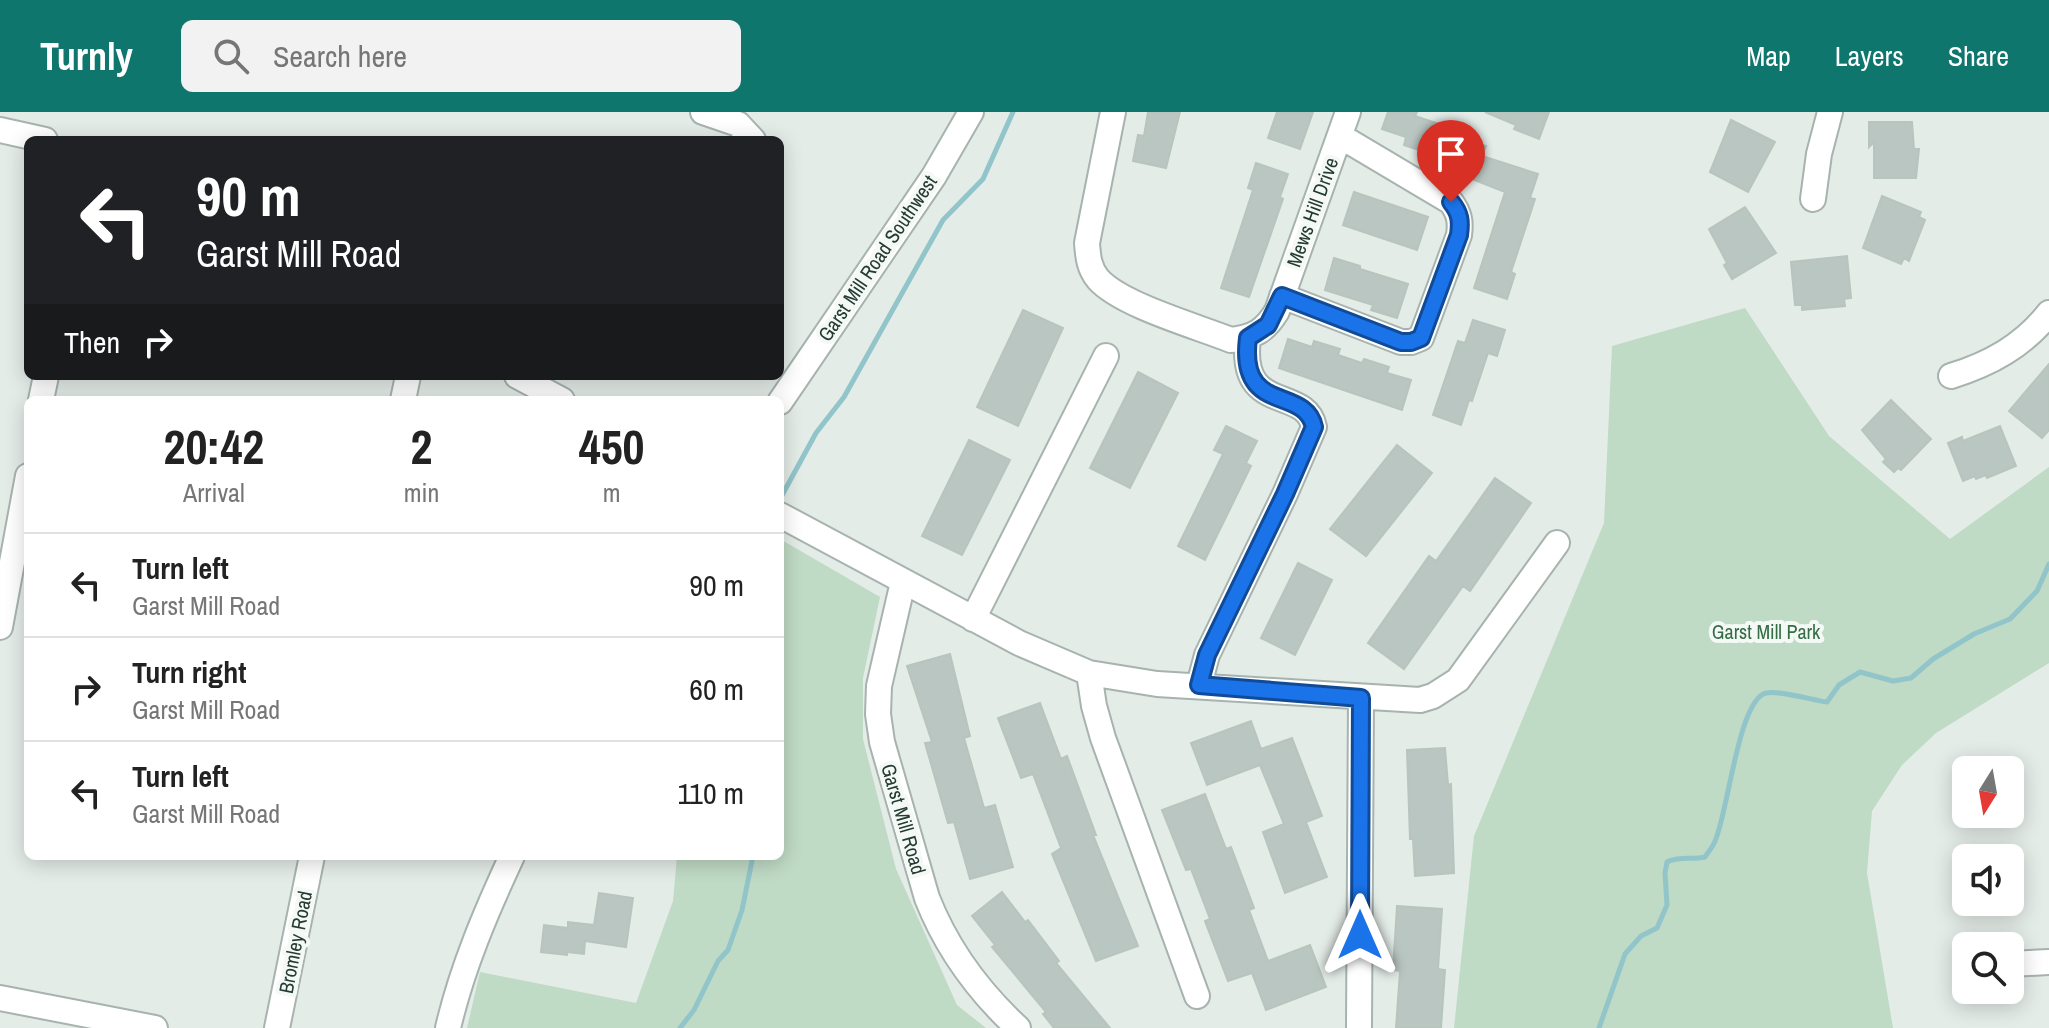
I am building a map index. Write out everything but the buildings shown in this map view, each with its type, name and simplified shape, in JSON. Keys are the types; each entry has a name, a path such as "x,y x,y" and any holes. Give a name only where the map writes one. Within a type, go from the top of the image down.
{"street":[{"path":"703,112 738,124 749,136"},
{"name":"Garst Mill Road Southwest","path":"784,396 934,176 971,112"},
{"path":"1113,112 1087,243 1088,258 1100,281 1129,300 1231,340 1248,338 1268,325 1282,296"},
{"name":"Mews Hill Drive","path":"1340,136 1451,202 1458,211 1461,222 1459,235 1421,338 1411,342 1401,342 1282,296 1348,112"},
{"path":"1813,199 1819,154 1830,112"},
{"path":"0,130 27,136"},
{"path":"1951,376 2000,357 2021,342 2049,313"},
{"path":"1199,685 1207,655 1314,427 1312,417 1300,405 1272,397 1256,384 1248,368 1248,338"},
{"path":"973,619 1106,356"},
{"path":"525,380 555,396"},
{"path":"0,627 24,498"},
{"path":"784,517 1019,643 1089,673 1129,681 1420,700 1448,688 1458,680 1557,543"},
{"name":"Garst Mill Road","path":"903,582 879,686 878,714 882,742 937,923 968,974 1018,1028"},
{"path":"1089,673 1103,738 1197,996"},
{"path":"1359,1028 1361,698"},
{"name":"Bromley Road","path":"277,1028 311,860"},
{"path":"448,1028 482,924 510,860"},
{"path":"2024,963 2049,962"},
{"path":"0,998 155,1028"}],"green space":[{"name":"Garst Mill Park","path":"1745,308 1829,436 1950,539 2049,467 2049,663 1936,733 1902,765 1872,811 1867,873 1893,1028 1454,1028 1474,836 1604,523 1612,346"},
{"path":"784,541 880,597 863,678 863,739 896,869 957,1005 986,1028 467,1028 480,972 636,1003 673,901 677,860 784,860"}],"waterway":[{"path":"784,492 816,433 844,397 943,220 983,179 1013,112"},
{"path":"1599,1028 1625,954 1641,936 1657,928 1667,905 1667,862 1705,857 1714,843 1741,736 1756,700 1772,692 1827,702 1839,685 1860,672 1893,681 1911,678 1933,659 1974,634 2010,619 2037,591 2049,564"},
{"path":"680,1028 694,1010 718,961 728,950 742,910 752,860"}],"route":[{"path":"1360,935 1361,698 1199,685 1207,655 1314,427 1312,417 1300,405 1272,397 1256,384 1248,368 1248,338 1268,325 1282,296 1401,342 1421,338 1459,235 1461,222 1451,202"}]}
